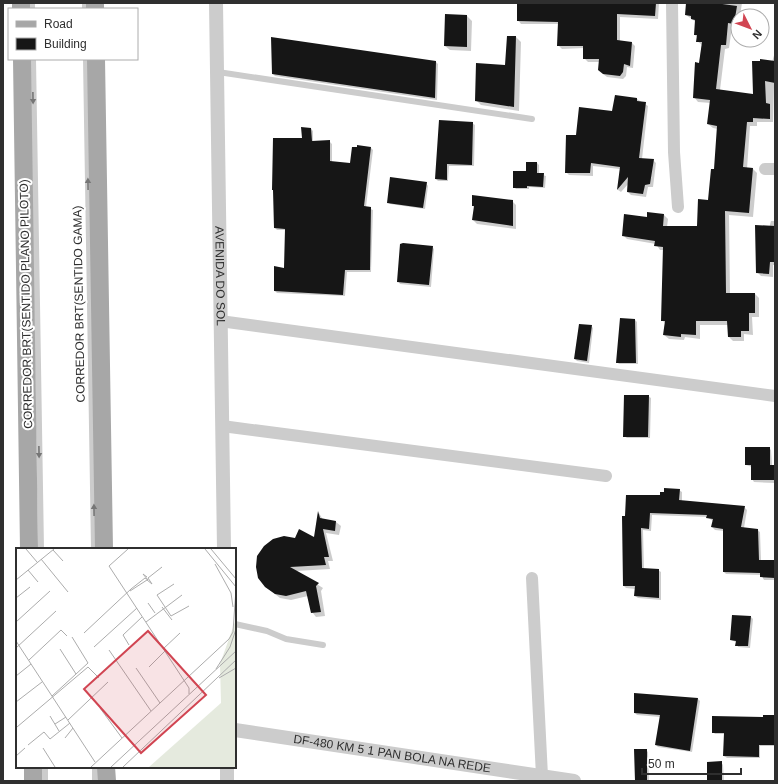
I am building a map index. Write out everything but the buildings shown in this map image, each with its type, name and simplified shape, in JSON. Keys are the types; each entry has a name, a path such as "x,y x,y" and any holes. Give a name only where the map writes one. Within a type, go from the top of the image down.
{"main road":[{"path":"22,60 29,548"},
{"path":"96,60 104,548"},
{"path":"33,768 33,781"},
{"path":"106,768 106,781"}],"street":[{"name":"AVENIDA DO SOL","path":"216,3 224,548"},
{"path":"672,3 674,152 678,207"},
{"path":"220,321 775,396"},
{"path":"222,426 606,476"},
{"path":"532,578 542,776"},
{"name":"DF-480 KM 5 1 PAN BOLA NA REDE","path":"236,730 574,781"},
{"path":"227,768 227,781"}],"lane":[{"name":"CORREDOR BRT(SENTIDO PLANO PILOTO)","path":"33,60 41,548"},
{"name":"CORREDOR BRT(SENTIDO GAMA)","path":"86,60 94,548"},
{"path":"218,72 532,119"},
{"path":"236,624 267,631 286,639 323,645"},
{"path":"45,768 45,781"},
{"path":"95,768 95,781"}]}
